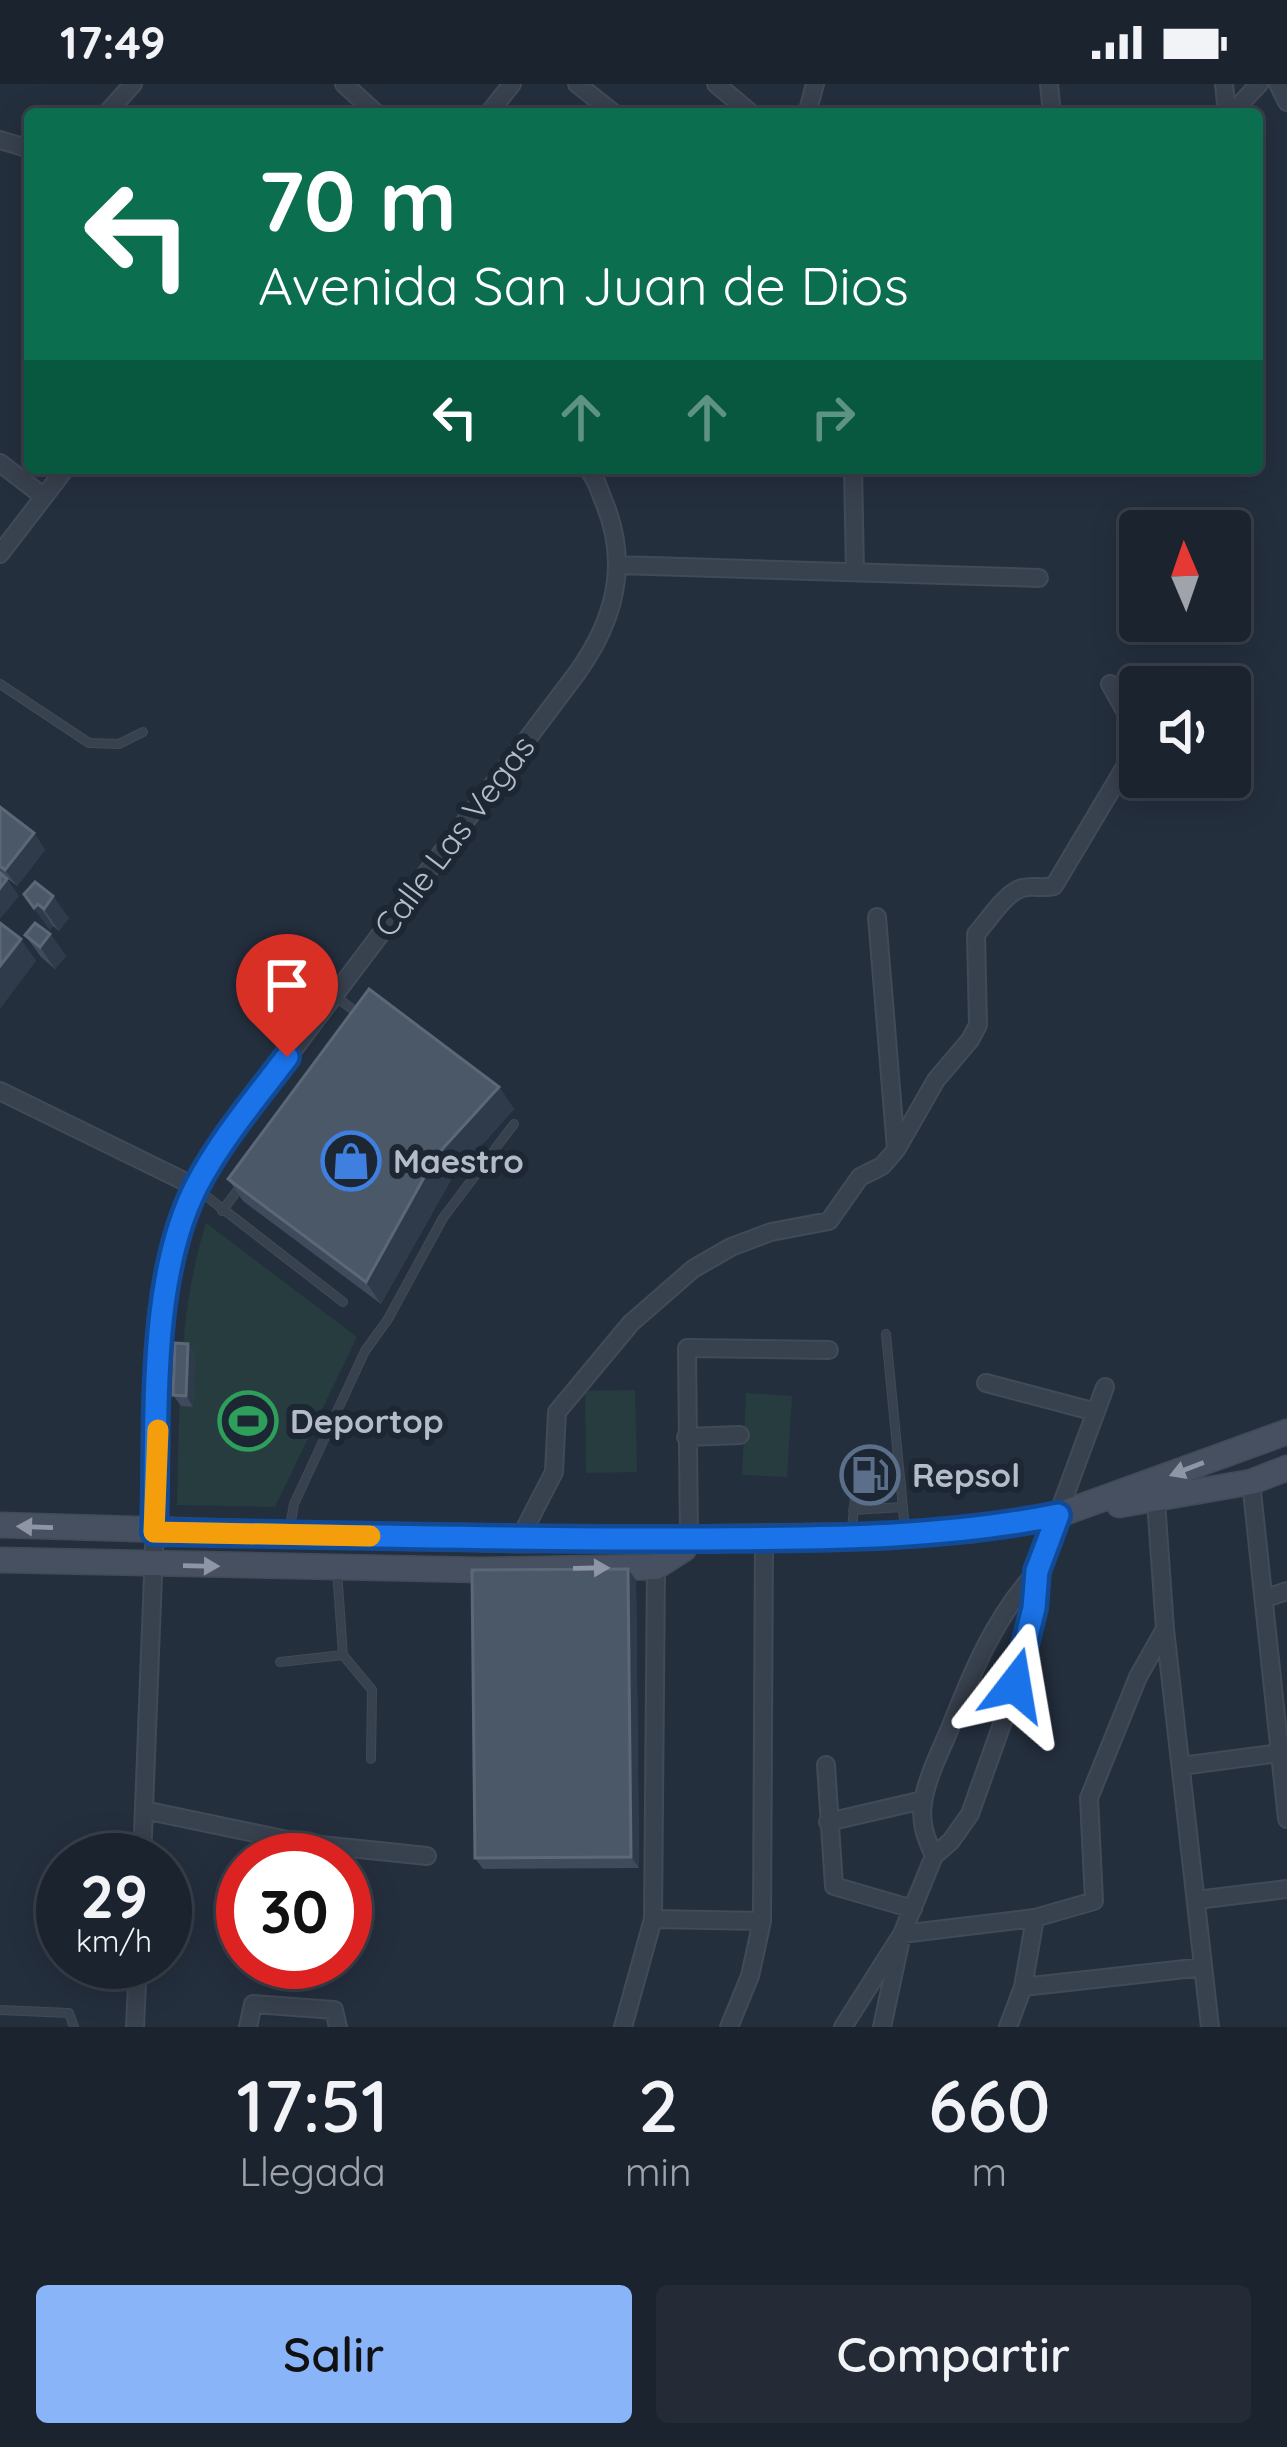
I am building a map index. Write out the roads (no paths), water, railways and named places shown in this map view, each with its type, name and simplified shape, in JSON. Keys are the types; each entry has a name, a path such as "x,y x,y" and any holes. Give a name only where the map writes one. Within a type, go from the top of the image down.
{"main road":[{"path":"0,1525 519,1540 851,1537 972,1530 1086,1507 1287,1432"},
{"path":"1086,1507 1156,1501 1251,1482 1287,1468"},
{"path":"0,1560 337,1568 656,1567 684,1550 689,1539"}],"street":[{"path":"344,84 370,108"},
{"path":"493,108 512,84"},
{"path":"577,84 607,108"},
{"path":"716,84 745,108"},
{"path":"1235,108 1259,84"},
{"path":"1278,84 1287,102"},
{"path":"0,463 43,496"},
{"path":"0,554 61,474"},
{"path":"592,474 611,518 618,565 1039,578"},
{"path":"854,474 855,572"},
{"name":"Calle Las Vegas","path":"143,1833 166,1291 178,1235 196,1187 218,1150 593,651 612,610 618,565"},
{"path":"519,1540 554,1472 557,1412 631,1323 694,1269 731,1247 771,1232 830,1221 860,1177 882,1166 896,1150 936,1080 978,1025 976,934 1016,891 1054,886 1138,745 1136,730 1110,683"},
{"path":"877,917 896,1150"},
{"path":"0,1091 196,1187"},
{"path":"689,1539 687,1348 829,1350"},
{"path":"986,1383 1096,1412"},
{"path":"843,2027 902,1934 934,1856 952,1841 970,1814 1023,1659 1037,1571 1106,1387"},
{"path":"686,1437 740,1435"},
{"path":"1251,1482 1287,1819"},
{"path":"1156,1501 1165,1629 1210,2027"},
{"path":"729,2027 750,1976 762,1921 764,1538"},
{"path":"623,2027 653,1919 656,1567"},
{"path":"934,1856 922,1829 923,1800 984,1643 1011,1599 1037,1571"},
{"path":"1266,1598 1287,1591"},
{"path":"902,1934 1035,1918 1094,1901 1089,1798 1138,1676 1165,1629"},
{"path":"1181,1766 1283,1752"},
{"path":"826,1765 834,1886 913,1909"},
{"path":"828,1822 923,1800"},
{"path":"143,1810 302,1843 427,1856"},
{"path":"1196,1900 1287,1889"},
{"path":"1008,2027 1023,1987 1035,1918"},
{"path":"653,1919 762,1921"},
{"path":"882,2027 902,1934"},
{"path":"1023,1987 1203,1967"},
{"path":"135,2027 137,1989"},
{"path":"248,2027 253,2004 334,2011 338,2027"},
{"path":"1016,2006 1018,2027"}],"lane":[{"path":"0,684 89,743 119,744 143,732"},
{"path":"334,995 364,1018"},
{"path":"290,1534 294,1504 365,1351 388,1319 442,1218 514,1124"},
{"path":"222,1211 250,1172"},
{"path":"196,1187 343,1302"},
{"path":"886,1334 906,1534"},
{"path":"882,1464 898,1463"},
{"path":"851,1537 858,1465"},
{"path":"883,1485 901,1484"},
{"path":"853,1510 903,1507"},
{"path":"337,1568 343,1655 372,1690 371,1759"},
{"path":"280,1662 343,1655"},
{"path":"0,2010 69,2013 74,2027"}],"place":[{"name":"Maestro","path":"351,1161"},
{"name":"Deportop","path":"248,1421"},
{"name":"Repsol","path":"870,1475"}]}
